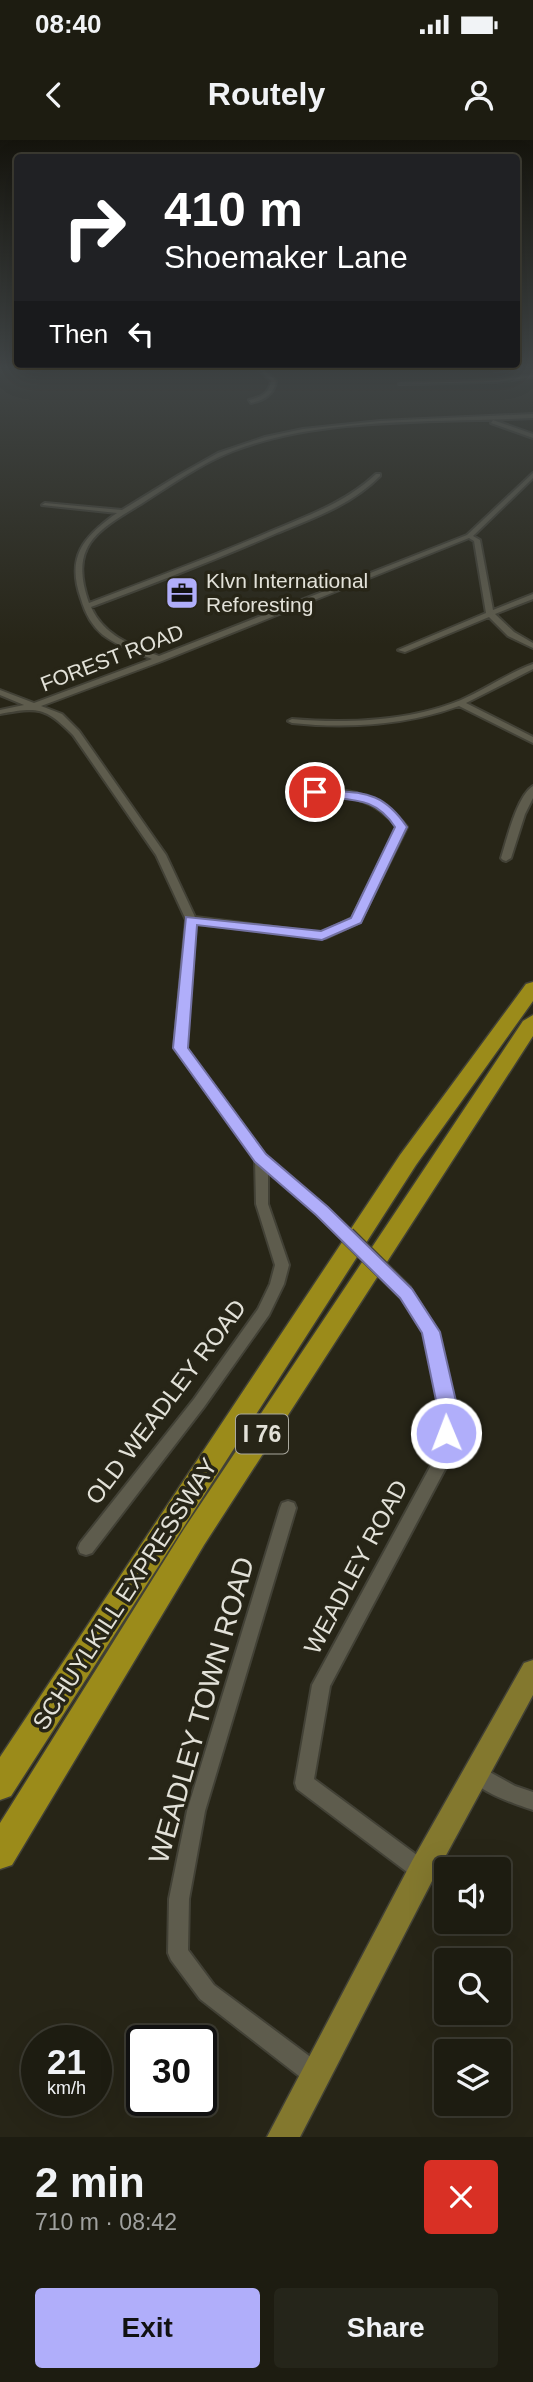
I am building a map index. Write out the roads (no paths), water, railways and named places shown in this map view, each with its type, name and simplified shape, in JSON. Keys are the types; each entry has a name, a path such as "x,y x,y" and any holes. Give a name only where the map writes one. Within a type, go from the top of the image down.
{"highway":[{"name":"SCHUYLKILL EXPRESSWAY","path":"0,1785 408,1160 533,988"},
{"name":"SCHUYLKILL EXPRESSWAY","path":"0,1853 194,1537 533,1021"}],"main road":[{"path":"283,2137 422,1871 533,1671"}],"street":[{"path":"159,659 104,633 92,623 77,567 81,553 93,536 123,512 212,459"},
{"path":"88,606 204,562 326,510 360,492 377,475"},
{"name":"FOREST ROAD","path":"0,712 36,705 159,659 469,536 533,475"},
{"path":"45,505 59,504 123,512"},
{"path":"469,536 477,540 491,614 511,634 533,646"},
{"path":"402,650 533,596"},
{"path":"292,721 315,725 435,712 460,703 533,666"},
{"name":"WEADLEY ROAD","path":"0,692 60,716 76,733 161,855 191,920 180,1048 261,1158 322,1211 406,1293 431,1332 448,1410 444,1456 321,1685 304,1783 422,1871"},
{"path":"460,703 533,740"},
{"path":"506,858 520,814 533,789"},
{"path":"191,920 322,936 356,920 401,827 390,810 374,800 315,792"},
{"name":"OLD WEADLEY ROAD","path":"86,1548 199,1403 264,1311 277,1284 282,1265 262,1204 261,1158"},
{"name":"WEADLEY TOWN ROAD","path":"288,1508 196,1811 179,1899 178,1953 208,1992 316,2076"},
{"path":"477,1774 511,1794 533,1801"}],"place":[{"name":"Klvn International Reforesting","path":"182,593"}]}
